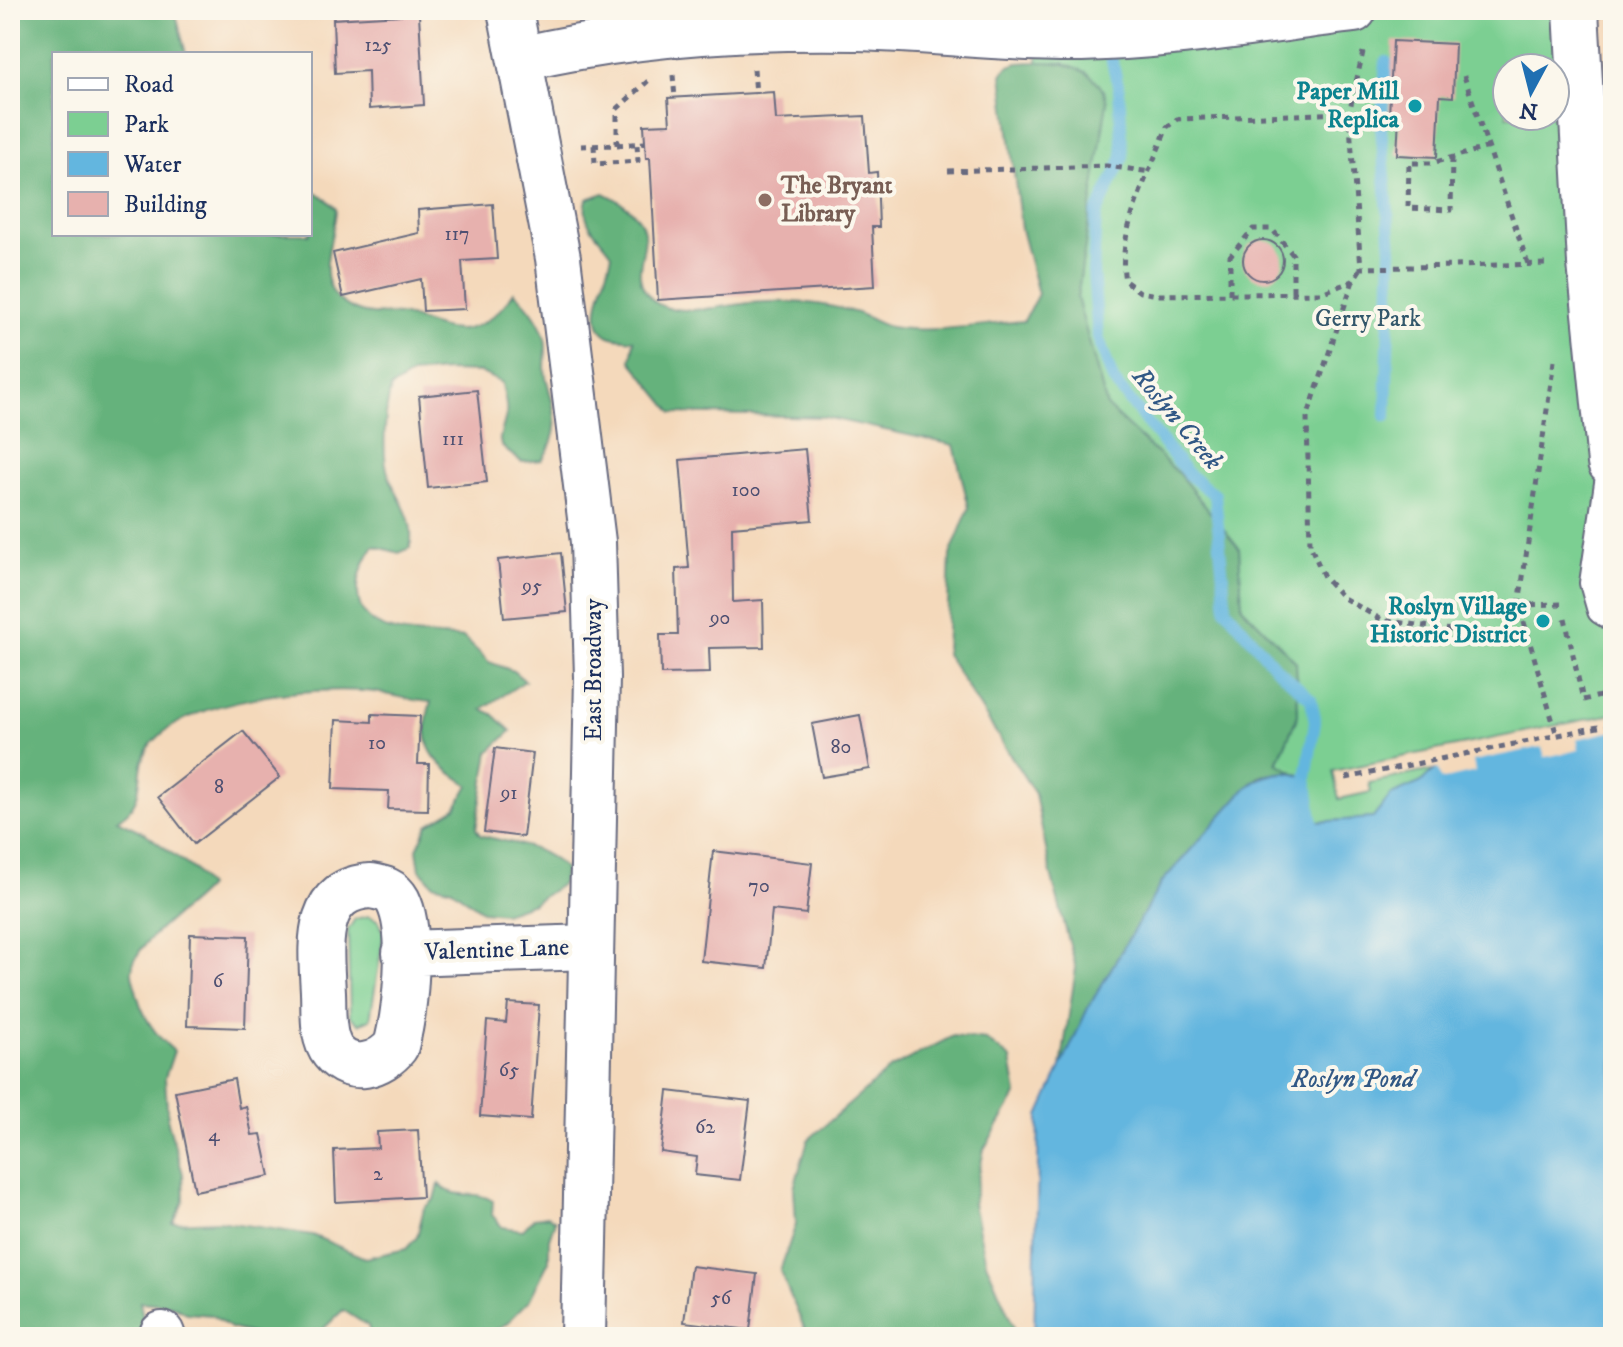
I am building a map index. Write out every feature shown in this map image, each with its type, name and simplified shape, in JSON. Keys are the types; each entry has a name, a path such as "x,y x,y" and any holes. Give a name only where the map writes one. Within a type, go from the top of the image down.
{"street":[{"name":"East Broadway","path":"510,10 558,258 593,542 597,677 583,1337"},
{"path":"1576,10 1590,263 1612,466"},
{"path":"520,59 595,42 656,22 857,19 972,38 1084,39 1164,32 1361,25"},
{"name":"Valentine Lane","path":"405,953 590,947"}],"lane":[{"path":"1612,466 1592,583 1600,611 1613,619"}],"path":[{"path":"1361,25 1360,61 1349,113 1361,268 1353,281 1307,418 1310,545 1324,577 1342,597 1382,620 1529,641"},
{"path":"754,61 756,94"},
{"path":"1464,76 1528,264"},
{"path":"674,87 675,98"},
{"path":"617,145 617,109 638,90"},
{"path":"1349,113 1177,119 1167,127 1127,237 1122,265 1125,281 1140,292 1158,295 1321,293 1353,281"},
{"path":"579,146 594,145 617,145 641,143 638,161 595,164 594,145"},
{"path":"1452,158 1451,210 1408,208 1409,163 1452,158 1489,147"},
{"path":"948,171 1107,166 1151,172"},
{"path":"1230,294 1230,256 1253,229 1272,229 1293,255 1293,294"},
{"path":"1361,268 1590,263"},
{"path":"1555,357 1519,605 1557,736"},
{"path":"1519,605 1561,604 1583,700 1613,693"},
{"path":"1346,778 1613,724"}],"green space":[{"path":"10,10 175,10 186,52 52,52 52,236 312,236 312,192 336,209 327,277 337,298 347,306 364,313 400,315 459,330 488,319 500,310 514,292 533,313 546,344 545,372 554,409 555,428 549,449 542,460 522,462 502,446 500,438 506,404 502,383 480,372 412,374 391,388 385,457 389,476 409,519 410,548 399,553 374,546 362,568 358,593 362,609 370,620 399,632 464,638 489,662 513,671 525,681 482,709 493,714 511,731 489,752 476,829 480,835 546,854 565,869 562,884 533,903 504,913 482,911 452,889 433,884 420,870 417,849 428,825 456,808 469,785 446,769 431,752 426,730 431,702 340,690 253,698 196,714 172,726 154,741 143,761 134,802 128,812 117,820 145,833 194,870 207,887 142,948 132,970 147,1019 174,1051 165,1078 168,1122 183,1174 184,1200 173,1223 218,1221 312,1235 365,1258 406,1249 417,1237 424,1208 435,1199 439,1184 452,1192 493,1201 492,1215 502,1227 523,1230 534,1218 548,1216 555,1221 549,1239 549,1261 529,1301 507,1323 484,1337 371,1337 368,1326 343,1310 316,1336 266,1337 230,1328 212,1315 187,1313 171,1305 140,1302 146,1332 144,1337 10,1337"},
{"name":"Gerry Park","path":"930,10 1590,10 1613,240 1613,714 1333,771 1339,799 1371,792 1369,783 1433,770 1420,783 1391,795 1373,818 1317,822 1308,814 1311,791 1306,778 1277,764 1298,715 1296,662 1242,607 1239,548 1179,474 1107,407 1077,298 1106,102 1104,90 1064,63 1038,62 1037,22"},
{"path":"1045,62 1072,66 1094,78 1102,88 1107,102 1077,298 1107,407 1179,474 1239,548 1242,607 1296,662 1298,715 1277,763 1292,771 1261,776 1246,788 1162,882 1087,1010 1060,1074 1076,968 1051,874 1035,794 946,654 950,555 969,508 954,445 825,417 673,413 631,361 634,340 609,336 598,321 600,298 612,254 586,216 587,199 604,193 628,207 640,221 644,235 640,274 643,287 654,301 673,309 700,310 762,302 804,303 844,309 887,326 906,329 1024,321 1038,294 1021,229 1002,75 1007,67 1018,63"},
{"path":"369,916 379,921 384,933 370,1019 359,1024 350,1016 348,930 355,919"},
{"path":"953,1036 986,1040 1011,1059 1017,1094 984,1149 973,1204 986,1262 1018,1337 805,1337 806,1332 780,1271 796,1224 794,1188 808,1140 891,1068"}],"water":[{"name":"Roslyn Pond","path":"1613,728 1613,1337 1034,1337 1039,1116 1087,1010 1162,882 1246,788 1260,779 1290,773 1306,778 1312,791 1308,814 1317,822 1373,818 1391,795 1420,783 1442,764"}],"pier":[{"path":"1613,724 1613,731 1577,739 1579,750 1545,757 1542,747 1473,761 1475,772 1441,780 1438,769 1426,771 1441,760"}],"building":[{"path":"419,14 424,105 369,109 368,71 335,73 333,19"},
{"name":"Paper Mill Replica","path":"1393,41 1455,44 1453,97 1440,96 1437,157 1397,155 1399,116 1389,115"},
{"name":"The Bryant Library","path":"774,92 776,120 865,116 869,173 877,172 879,227 872,227 875,286 658,300 650,158 646,158 644,125 670,124 668,98"},
{"path":"493,204 497,259 462,261 465,309 423,311 421,279 343,297 333,253 419,233 418,210"},
{"path":"1263,240 1277,246 1283,260 1277,274 1263,280 1249,274 1243,260 1249,246"},
{"path":"477,390 487,482 428,488 419,396"},
{"path":"805,449 812,520 732,527 733,602 763,600 764,647 709,648 710,673 661,674 660,635 678,635 676,569 689,568 680,460"},
{"path":"561,553 567,612 504,618 498,560"},
{"path":"372,714 420,716 418,764 429,764 428,810 388,809 389,791 333,789 336,720 372,722"},
{"path":"860,715 870,769 822,777 812,724"},
{"path":"243,731 280,777 194,844 158,797"},
{"path":"495,748 533,753 523,837 484,832"},
{"path":"713,851 812,863 806,914 772,910 766,968 701,961"},
{"path":"190,934 248,936 245,1028 187,1026"},
{"path":"508,1003 539,1005 531,1120 480,1116 487,1021 506,1023"},
{"path":"234,1079 239,1108 246,1106 252,1135 261,1134 270,1176 195,1191 175,1091"},
{"path":"668,1091 750,1101 740,1180 695,1175 697,1157 661,1152"},
{"path":"418,1130 422,1197 336,1202 334,1150 378,1148 377,1132"},
{"path":"691,1266 757,1274 750,1330 684,1322"}],"waterway":[{"name":"Roslyn Creek","path":"1099,10 1119,89 1123,157 1096,215 1093,271 1098,337 1113,380 1188,474 1215,495 1226,609 1276,668 1311,699 1315,722 1306,778 1314,832"},
{"name":"Roslyn Creek","path":"1386,62 1381,127 1391,250 1386,416"}],"place":[{"name":"Paper Mill Replica","path":"1415,106"},
{"name":"The Bryant Library","path":"765,200"},
{"name":"Roslyn Village Historic District","path":"1543,621"}]}
